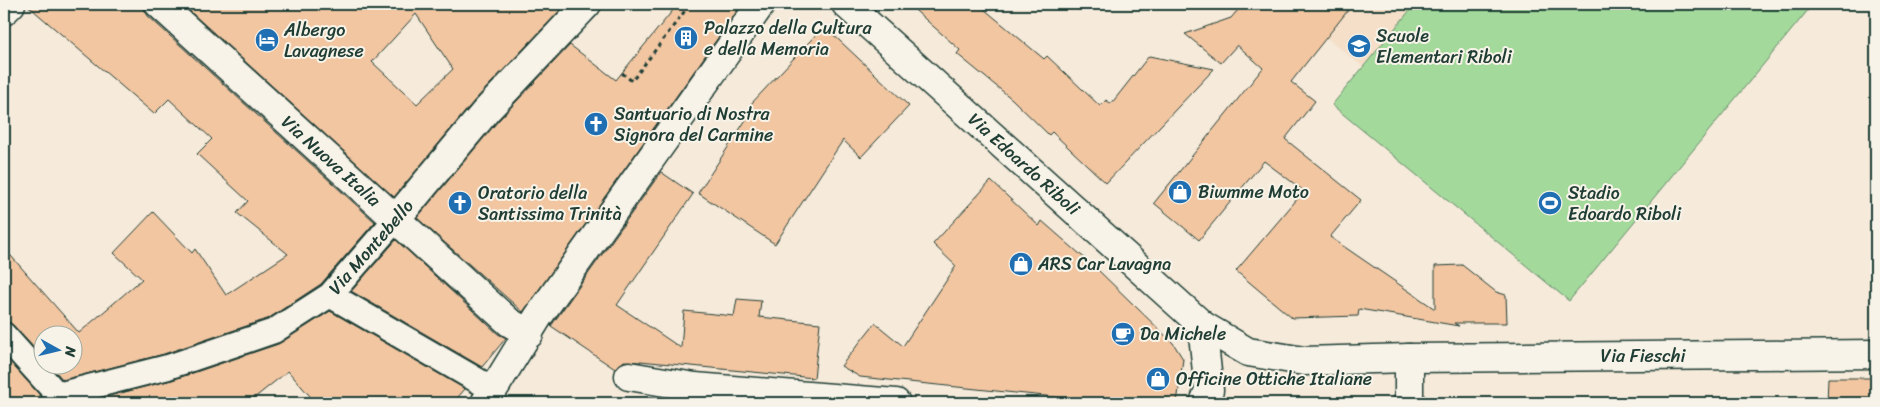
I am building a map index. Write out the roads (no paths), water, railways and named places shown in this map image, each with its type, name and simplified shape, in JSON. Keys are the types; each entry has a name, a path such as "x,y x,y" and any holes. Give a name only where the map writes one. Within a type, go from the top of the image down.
{"street":[{"path":"4,11 12,4"},
{"name":"Via Nuova Italia","path":"159,4 509,322 529,334"},
{"name":"Via Montebello","path":"62,399 168,368 274,331 330,295 486,111 587,4"},
{"path":"330,295 489,397 538,317 761,4"},
{"name":"Via Edoardo Riboli","path":"846,4 1202,325 1248,352 1304,361 1409,358"},
{"path":"1202,325 1209,390 1204,403"},
{"path":"4,335 62,399"},
{"name":"Via Fieschi","path":"1409,358 1876,354"},
{"path":"1409,358 1409,403"},
{"path":"629,376 693,395 896,403"}],"place":[{"name":"Palazzo della Cultura e della Memoria","path":"686,38"},
{"name":"Albergo Lavagnese","path":"267,40"},
{"name":"Scuole Elementari Riboli","path":"1359,46"},
{"name":"Santuario di Nostra Signora del Carmine","path":"596,124"},
{"name":"Biwmme Moto","path":"1180,192"},
{"name":"Oratorio della Santissima Trinità","path":"460,203"},
{"name":"Stadio Edoardo Riboli","path":"1550,203"},
{"name":"ARS Car Lavagna","path":"1021,264"},
{"name":"Da Michele","path":"1123,334"},
{"name":"Officine Ottiche Italiane","path":"1158,379"}]}
